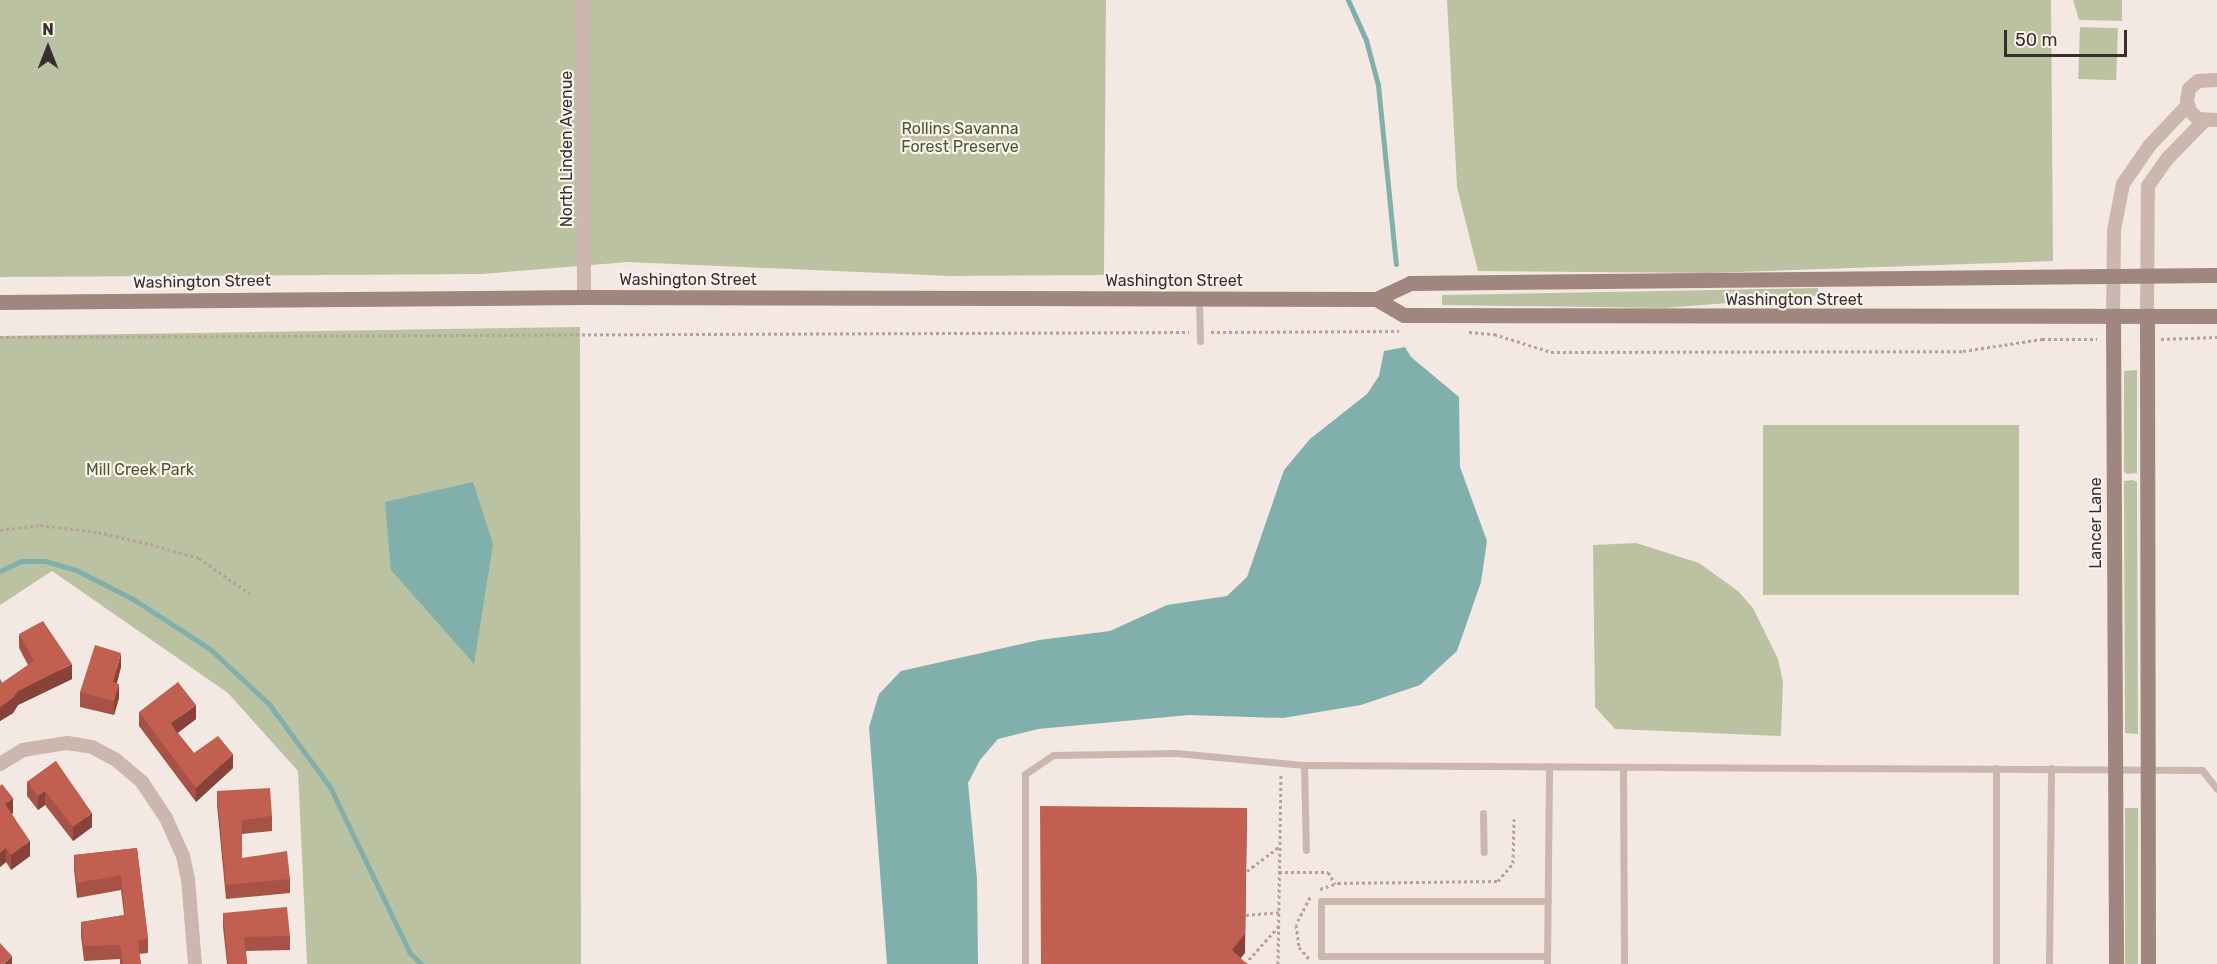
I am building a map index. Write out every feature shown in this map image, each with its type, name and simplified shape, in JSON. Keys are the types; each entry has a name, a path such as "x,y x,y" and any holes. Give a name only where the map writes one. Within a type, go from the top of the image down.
{"main road":[{"name":"Washington Street","path":"0,302 584,297 1376,298 1410,283 2217,275"},
{"name":"Washington Street","path":"1376,298 1404,315 2217,316"},
{"name":"Lancer Lane","path":"2113,316 2116,964"},
{"path":"2147,316 2148,964"}],"street":[{"name":"North Linden Avenue","path":"583,0 584,297"},
{"name":"Lancer Lane","path":"2113,316 2114,230 2123,184 2150,145 2187,106 2187,94 2193,84 2213,79 2217,65"},
{"path":"2187,106 2193,116 2210,120"},
{"path":"2147,316 2148,186 2167,159 2210,120"},
{"path":"0,764 22,750 68,743 92,747 108,756 142,782 166,818 183,856 188,879 195,964"}],"lane":[{"path":"1199,299 1200,341"},
{"path":"1025,964 1025,774 1053,755 1176,753 1304,765 2202,770 2217,789"},
{"path":"1304,765 1306,850"},
{"path":"1547,964 1549,766"},
{"path":"1623,766 1624,964"},
{"path":"1996,768 1996,964"},
{"path":"2049,964 2050,768"},
{"path":"1483,813 1484,852"},
{"path":"1547,956 1321,956 1321,901 1548,901"}],"path":[{"path":"0,337 1393,331"},
{"path":"1466,332 1494,334 1551,352 1963,351 2042,339 2079,339"},
{"path":"2180,339 2217,337"},
{"path":"0,530 40,525 98,532 150,544 199,558 250,594"},
{"path":"1278,964 1281,763"},
{"path":"1247,871 1280,846"},
{"path":"1279,872 1328,872 1335,884"},
{"path":"1246,915 1279,912"},
{"path":"1245,964 1279,926"}],"green space":[{"name":"Rollins Savanna Forest Preserve","path":"0,0 1106,0 1104,275 950,276 628,262 482,274 0,277"},
{"path":"1447,0 2051,0 2053,261 1709,273 1478,271 1457,187"},
{"path":"2073,0 2122,0 2122,21 2079,20"},
{"path":"2080,27 2118,28 2116,80 2078,79"},
{"path":"1818,288 1819,296 1664,308 1442,305 1442,295"},
{"name":"Mill Creek Park","path":"580,327 581,964 307,964 298,771 228,693 52,571 0,605 0,336"},
{"path":"2137,370 2137,473 2127,474 2124,472 2124,371"},
{"path":"1763,425 2019,425 2019,595 1763,595"},
{"path":"2124,481 2137,482 2138,734 2125,733"},
{"path":"1636,543 1699,563 1738,591 1753,608 1778,659 1783,682 1781,736 1615,729 1595,707 1593,545"},
{"path":"2125,808 2138,808 2138,964 2125,964"}],"water":[{"path":"1405,347 1411,357 1459,397 1460,467 1487,541 1481,582 1457,651 1420,685 1361,705 1283,718 1189,715 1038,729 998,739 980,760 968,783 977,879 978,964 887,964 869,727 879,694 901,671 1039,640 1110,631 1167,605 1227,596 1247,577 1284,470 1310,439 1367,394 1379,376 1384,351"},
{"path":"473,482 493,544 474,664 391,570 385,502"}],"building":[{"path":"43,621 72,664 18,691 13,698 0,707 0,679 2,683 34,661 19,634"},
{"path":"95,645 121,653 113,682 119,684 114,701 80,692"},
{"path":"178,682 196,705 171,723 175,730 194,753 218,736 233,754 196,788 139,712"},
{"path":"56,761 92,813 73,827 45,791 38,796 27,782"},
{"path":"2,784 13,798 5,804 30,841 11,855 6,848 0,853 0,786"},
{"path":"270,788 272,816 242,820 242,858 287,851 290,879 226,885 217,791"},
{"path":"1040,806 1247,808 1245,934 1232,950 1247,964 1041,964"},
{"path":"137,848 148,939 138,940 141,964 123,964 120,945 84,946 81,922 125,915 121,875 77,883 74,855"},
{"path":"287,907 290,936 244,937 247,964 228,964 223,913"},
{"path":"0,943 12,956 4,964 0,964"}],"waterway":[{"path":"1348,0 1366,40 1378,85 1396,264"},
{"path":"0,571 21,561 45,561 76,570 133,599 210,649 269,704 330,787 410,953 421,964"}]}
